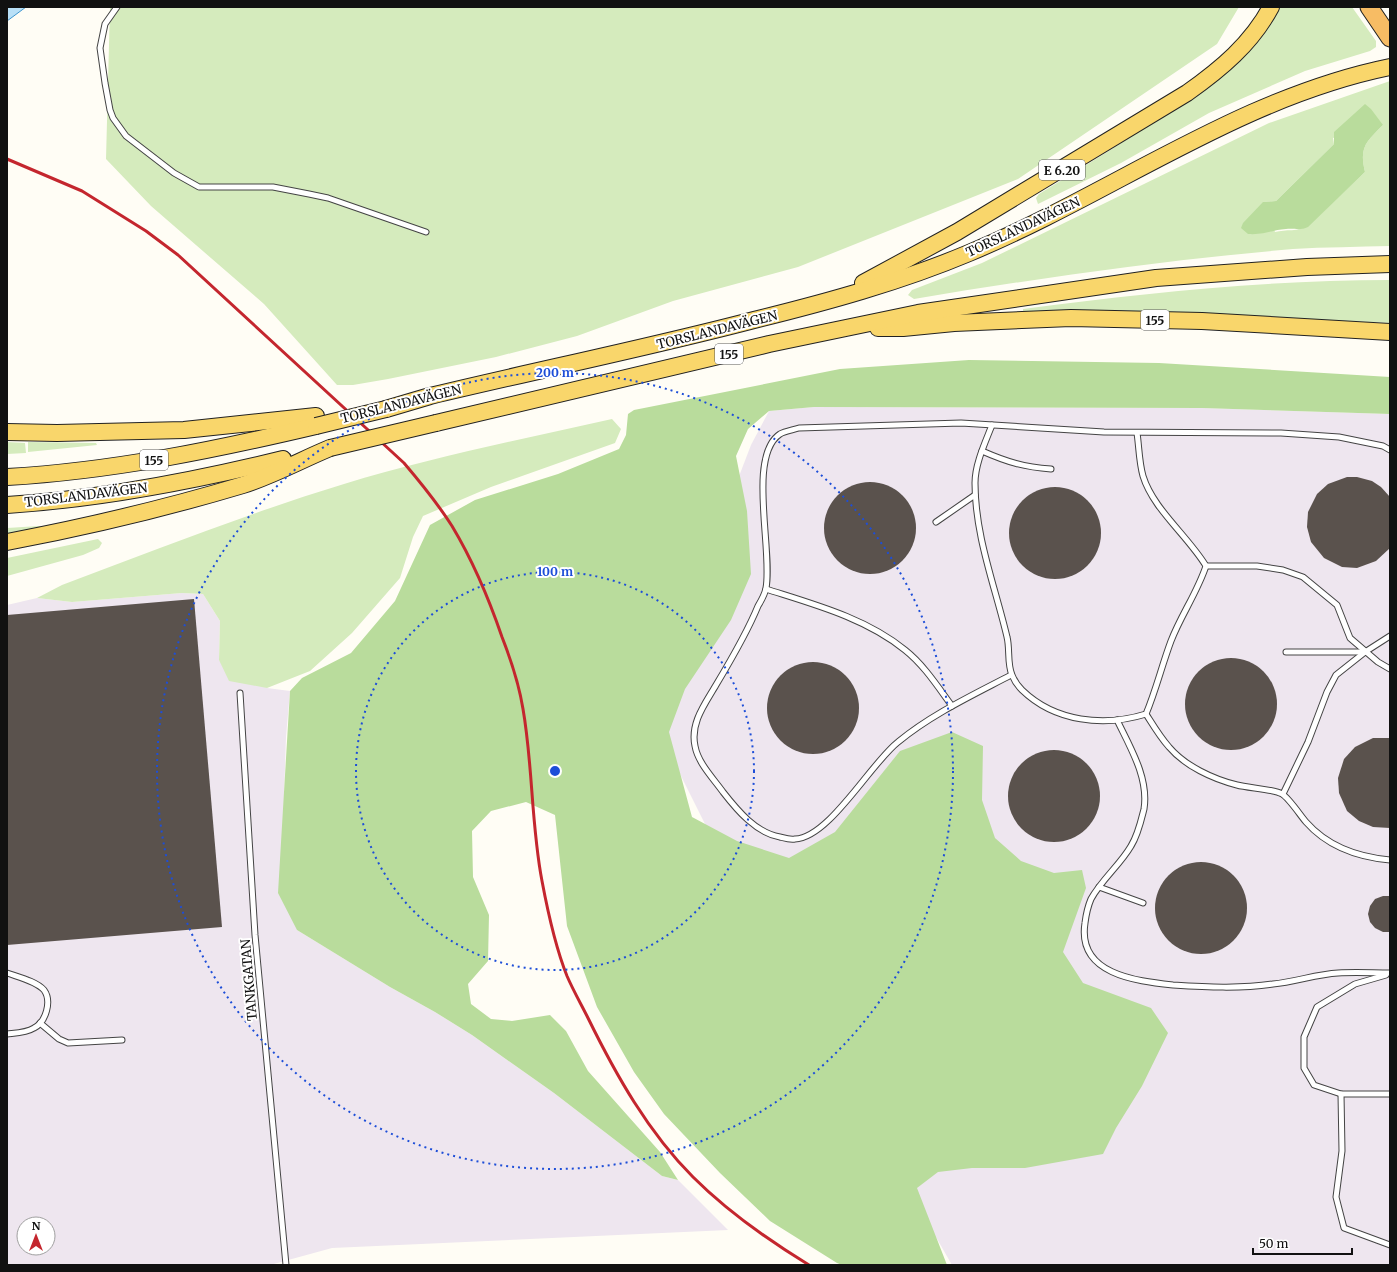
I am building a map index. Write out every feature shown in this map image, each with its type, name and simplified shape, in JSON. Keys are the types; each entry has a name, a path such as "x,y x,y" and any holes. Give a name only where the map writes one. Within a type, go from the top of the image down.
{"highway":[{"path":"1371,12 1390,38"}],"main road":[{"name":"E 6.20","path":"828,302 957,232 1187,93 1218,71 1243,48 1261,24 1271,7"},
{"name":"TORSLANDAVÄGEN","path":"7,477 106,468 174,457 316,421 386,409 430,396 660,344 828,302 968,254 1038,223 1234,120 1274,102 1329,82 1390,67"},
{"name":"TORSLANDAVÄGEN","path":"7,505 103,495 164,485 251,467 848,327 993,301 1156,278 1307,267 1390,264"},
{"name":"155","path":"848,327 903,328 954,323 1071,318 1202,321 1390,332"},
{"path":"7,432 57,434 184,430 316,421"},
{"path":"7,542 57,532 140,512 244,484 330,448"}],"lane":[{"path":"117,7 106,24 100,48 104,83 110,110 113,118 126,136 174,173 199,187 273,187 328,198 426,232"},
{"path":"1012,675 921,724 896,743 835,814 813,833 796,840 777,837 756,827 732,803 702,763 695,746 695,725 701,709 752,621 766,590 767,566 762,476 766,457 772,442 781,433 799,428 929,423 1138,433 1281,433 1332,436 1383,446 1390,450"},
{"path":"992,426 982,451 975,481 975,495 980,532 1008,640 1012,675 1022,690 1043,706 1088,722 1131,719 1146,714 1157,688 1170,642 1183,612 1200,584 1206,566 1197,551 1150,493 1143,475 1138,433"},
{"path":"982,451 1006,462 1028,467 1051,469"},
{"path":"936,522 975,495"},
{"path":"1206,566 1257,566 1283,570 1303,577 1337,604 1350,638 1365,652 1390,669"},
{"path":"766,590 800,600 851,619 880,633 906,650 930,677 952,706"},
{"path":"1283,794 1308,742 1327,692 1336,675 1365,652 1383,642 1390,636"},
{"path":"1383,642 1390,642"},
{"path":"1286,652 1365,652"},
{"name":"TANKGATAN","path":"240,693 255,935 286,1265"},
{"path":"1146,714 1169,748 1194,767 1210,776 1237,785 1283,794 1307,823 1323,838 1340,848 1376,859 1390,860"},
{"path":"1117,720 1140,771 1145,790 1144,808 1139,828 1131,846 1090,901 1084,930 1085,942 1090,956 1102,967 1117,974 1141,980 1173,984 1230,987 1272,984 1337,973 1390,974"},
{"path":"1099,887 1143,903"},
{"path":"7,973 30,981 44,990 47,1000 47,1010 40,1023 34,1029 7,1034"},
{"path":"1390,974 1355,984 1317,1007 1304,1037 1304,1068 1314,1085 1342,1094 1390,1094"},
{"path":"40,1023 60,1039 68,1043 122,1040"},
{"path":"1342,1094 1342,1151 1336,1197 1344,1228 1390,1245"}],"shaded area":[{"path":"814,407 1202,408 1390,414 1390,1265 952,1265 745,904 660,734 723,518 751,445 769,411"},
{"path":"182,593 203,594 220,621 219,660 267,688 290,691 286,737 284,798 297,930 472,1035 554,1093 662,1176 678,1180 728,1230 332,1248 270,1265 7,1265 7,605 37,598 72,602"}],"green space":[{"path":"110,7 1239,7 1217,44 1018,179 798,267 673,301 577,336 496,357 388,379 353,385 337,385 264,304 151,206 106,159"},
{"path":"1277,7 1352,7 1376,41 1376,47 1370,51 1305,71 1209,113 1121,163 1038,204 1036,198 1039,194 1112,149 1199,91"},
{"path":"1390,81 1390,246 1305,248 1245,253 1103,270 914,299 908,295 912,290 982,263 1269,123","holes":["1383,125 1365,146 1363,156 1365,172 1308,226 1300,229 1275,232 1263,202 1276,201 1334,144 1333,138"]},
{"path":"1365,104 1371,109 1383,125 1365,146 1363,164 1365,172 1308,227 1302,229 1289,229 1254,234 1248,234 1241,228 1243,223 1263,202 1276,201 1334,144 1334,132"},
{"path":"1390,280 1390,323 1240,316 1023,312 1023,309 1206,288 1298,282"},
{"path":"969,360 1159,363 1390,377 1390,414 1202,408 814,407 769,411 748,429 736,456 747,511 751,574 731,620 685,689 669,732 692,817 737,841 789,858 835,832 900,751 952,732 983,746 982,800 995,838 1021,861 1054,873 1082,870 1086,888 1063,952 1083,983 1151,1008 1168,1033 1142,1086 1116,1128 1103,1154 1025,1168 972,1168 938,1172 917,1188 947,1265 842,1265 770,1221 720,1173 664,1114 634,1072 597,1007 567,926 555,815 526,802 491,811 472,831 473,877 489,915 488,961 468,984 471,1004 491,1019 512,1021 550,1015 566,1031 588,1071 660,1152 678,1180 662,1176 554,1093 472,1035 297,930 278,893 290,691 302,678 351,653 395,601 430,525 475,500 558,474 619,449 626,435 628,414 634,410 840,369"},
{"path":"612,419 621,429 615,443 491,487 423,516 413,537 400,578 352,633 310,671 267,688 229,681 219,660 220,621 203,594 182,593 72,602 37,598 62,585 167,545 308,495 410,465"},
{"path":"7,442 25,443 26,453 7,454"},
{"path":"28,442 96,443 97,445 28,452"},
{"path":"39,526 47,528 7,536 7,528"},
{"path":"98,539 102,543 99,548 83,555 7,576 7,558"}],"water":[{"path":"7,7 26,7 7,21"}],"building":[{"path":"1347,477 1357,477 1372,481 1381,487 1390,497 1390,548 1376,561 1357,568 1342,567 1324,558 1311,542 1307,527 1308,512 1317,494 1328,484"},
{"path":"870,482 887,486 902,496 912,511 916,528 912,545 902,560 887,570 870,574 853,570 838,560 828,545 824,528 828,511 838,496 853,486"},
{"path":"1055,487 1072,491 1087,501 1097,516 1101,533 1097,550 1087,565 1072,575 1055,579 1038,575 1023,565 1013,550 1009,533 1013,516 1023,501 1038,491"},
{"path":"194,599 222,927 7,945 7,615"},
{"path":"1231,658 1248,662 1263,672 1273,687 1277,704 1273,721 1263,736 1248,746 1231,750 1214,746 1199,736 1189,721 1185,704 1189,687 1199,672 1214,662"},
{"path":"813,662 830,666 845,676 855,691 859,708 855,725 845,740 830,750 813,754 796,750 781,740 771,725 767,708 771,691 781,676 796,666"},
{"path":"1373,738 1390,738 1390,828 1373,827 1359,821 1347,811 1339,793 1338,778 1344,759 1355,747"},
{"path":"1054,750 1071,754 1086,764 1096,779 1100,796 1096,813 1086,828 1071,838 1054,842 1037,838 1022,828 1012,813 1008,796 1012,779 1022,764 1037,754"},
{"path":"1201,862 1218,866 1233,876 1243,891 1247,908 1243,925 1233,940 1218,950 1201,954 1184,950 1169,940 1159,925 1155,908 1159,891 1169,876 1184,866"},
{"path":"1383,896 1390,896 1390,932 1383,932 1375,928 1370,922 1368,914 1370,906 1375,899"}],"railway":[{"path":"7,159 82,191 146,231 178,255 404,463 441,510 460,539 480,580 512,663 517,681 529,752 538,860 549,917 555,941 567,976 610,1061 634,1102 647,1122 677,1160 720,1202 763,1235 809,1265"}]}
